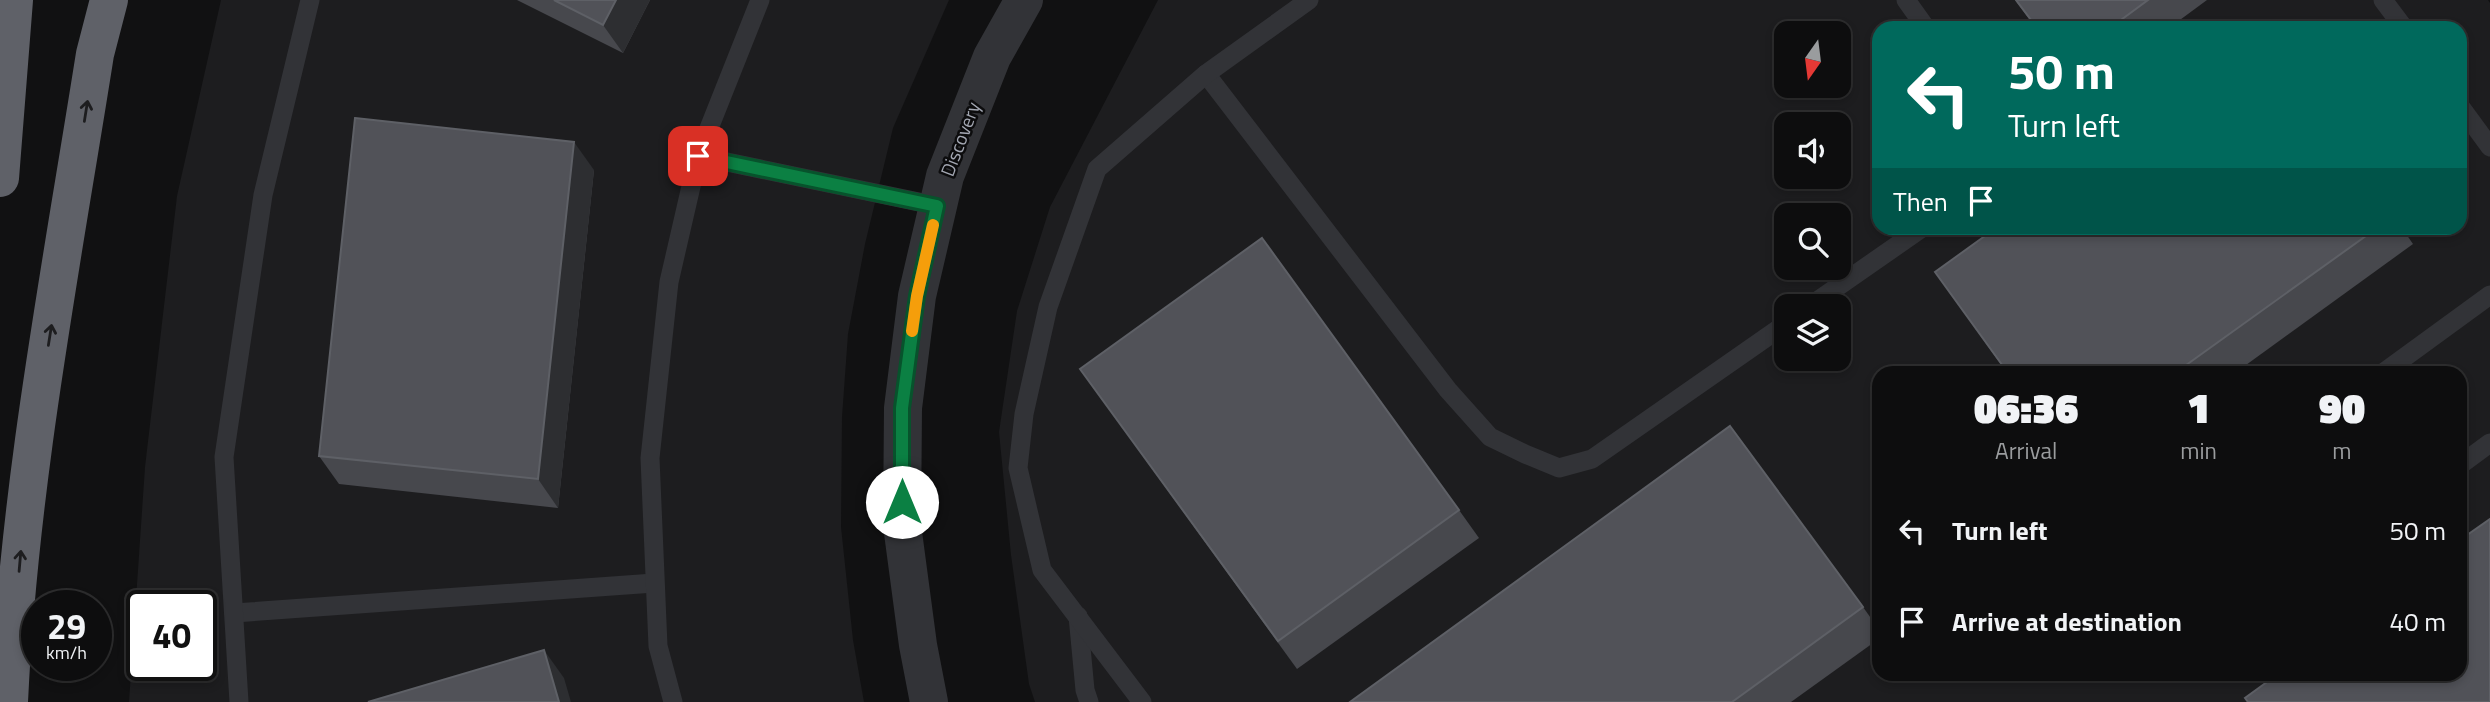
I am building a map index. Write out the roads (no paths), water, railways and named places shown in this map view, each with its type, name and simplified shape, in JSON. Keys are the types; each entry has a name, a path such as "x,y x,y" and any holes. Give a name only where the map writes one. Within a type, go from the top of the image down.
{"highway":[{"path":"0,178 14,0"},
{"path":"9,702 27,485 92,68 109,0"}],"street":[{"name":"Discovery","path":"929,702 918,645 902,525 902,408 917,296 945,176 992,57 1024,0"}],"lane":[{"path":"239,702 224,457 263,195 310,0"},
{"path":"673,702 659,646 649,458 669,282 698,156 760,0"},
{"path":"1142,702 1042,570 1018,468 1024,414 1048,307 1097,169 1206,74 1309,0"},
{"path":"1906,0 1921,21"},
{"path":"2383,0 2399,21"},
{"path":"1206,74 1448,390 1490,437 1525,454 1559,468 1592,459 1774,332"},
{"path":"2467,115 2490,146"},
{"path":"698,156 937,206"},
{"path":"1827,294 1912,235"},
{"path":"2393,366 2490,295"},
{"path":"2467,460 2490,443"},
{"path":"234,614 654,583"},
{"path":"1078,616 1085,690 1089,702"}]}
